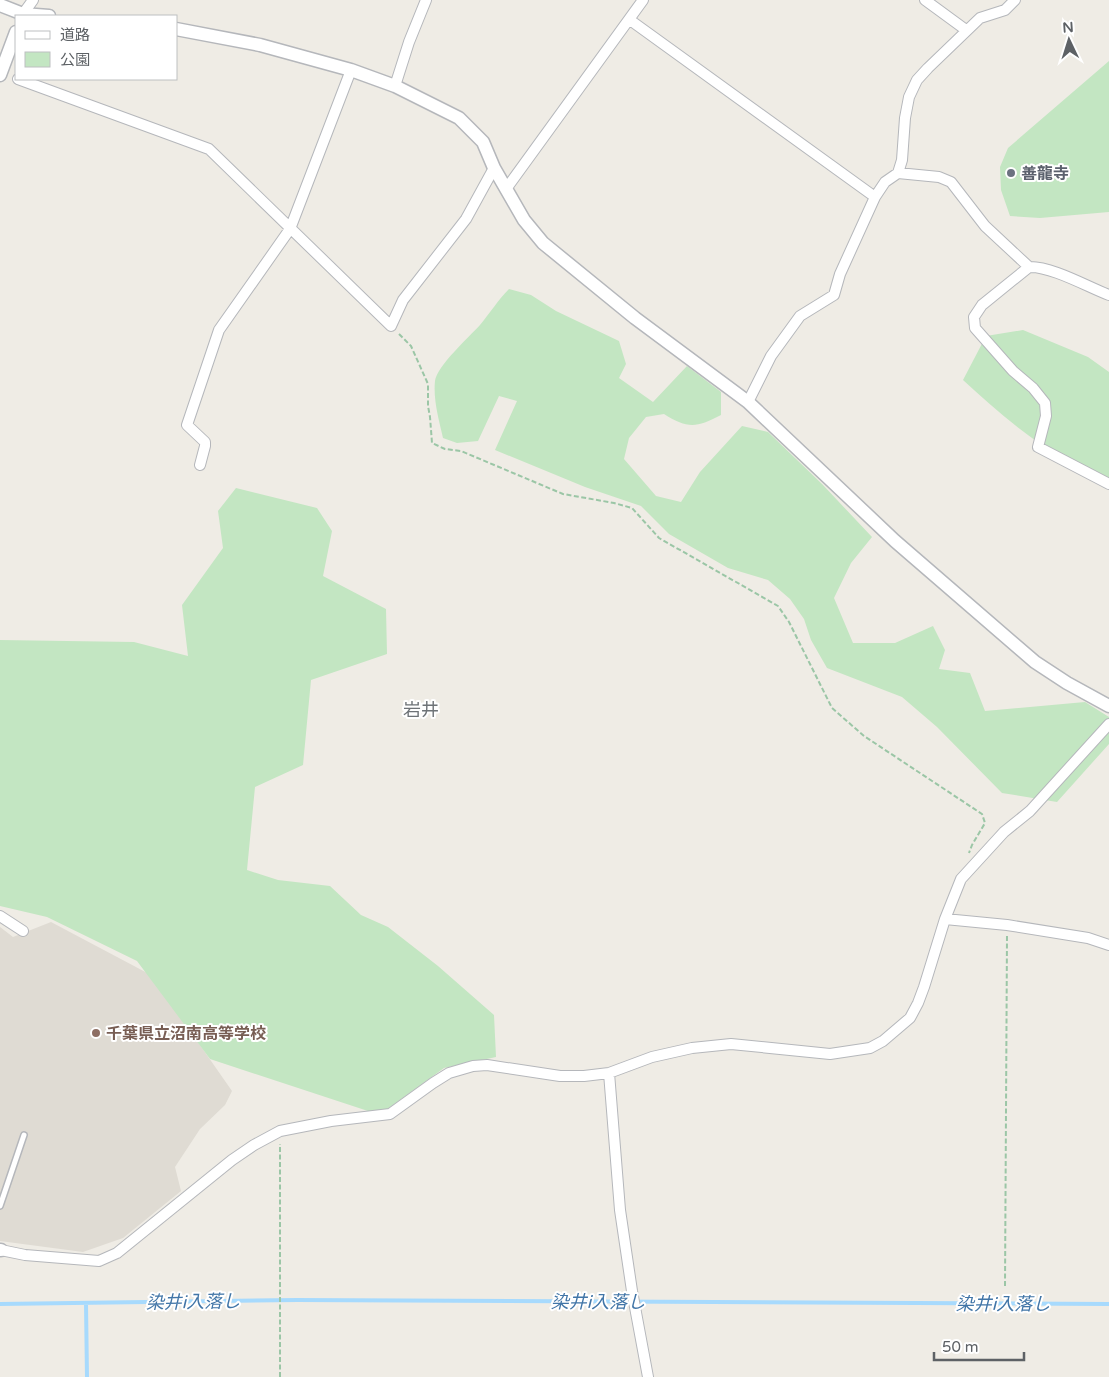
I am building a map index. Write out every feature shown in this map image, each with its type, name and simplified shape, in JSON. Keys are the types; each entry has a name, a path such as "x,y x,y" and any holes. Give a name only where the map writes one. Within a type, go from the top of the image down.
{"street":[{"path":"0,5 23,15 33,0"},
{"path":"395,86 409,42 426,0"},
{"path":"506,189 643,0"},
{"path":"925,0 966,30"},
{"path":"748,402 771,356 800,316 834,295 840,274 875,197 885,182 898,173 902,160 909,98 917,80 980,18 1005,10 1015,0"},
{"path":"630,20 875,197"},
{"path":"178,29 260,45 351,70 395,86 459,118 483,142 494,168 524,220 543,243 635,318 748,402 895,541 1036,662 1067,683 1109,706"},
{"path":"15,35 0,74 15,78"},
{"path":"200,465 205,446 204,442 187,425 219,330 290,228 351,70"},
{"path":"22,80 209,150 391,326 403,300 466,219 494,168"},
{"path":"898,173 939,177 951,182 984,226 1029,267"},
{"path":"1109,296 1064,276 1036,267 1029,267 982,305 974,317 974,328 1013,371 1033,388 1045,403 1046,416 1038,447 1109,484"},
{"path":"1,1250 25,1255 99,1261 117,1253 232,1160 280,1131 331,1121 390,1114 449,1073 473,1066 487,1065 560,1076 584,1076 609,1073 652,1057 692,1048 731,1044 830,1054 870,1048 883,1042 910,1018 924,987 945,919 961,879 1004,832 1030,812 1109,724"},
{"path":"0,916 23,931"},
{"path":"945,919 1088,938 1109,945"},
{"path":"609,1073 620,1210 632,1291 648,1377"}],"lane":[{"path":"0,1206 24,1135"}],"path":[{"path":"391,326 410,346 428,384 432,443 446,449 461,451 563,494 632,508 659,538 778,606 789,622 832,708 864,736 982,814 985,823 969,854"},
{"path":"1005,1286 1007,926"},
{"path":"280,1131 280,1377"}],"shaded area":[{"name":"千葉県立沼南高等学校","path":"51,922 151,975 232,1091 225,1105 200,1129 175,1167 181,1191 123,1238 83,1252 0,1241 0,927 13,937"}],"green space":[{"path":"1109,61 1109,212 1040,218 1010,216 1001,190 1000,167 1008,148"},
{"path":"509,289 531,295 556,311 619,341 626,364 619,378 653,402 687,366 721,392 721,415 692,425 672,419 664,414 646,417 629,438 624,459 656,496 681,502 700,472 742,426 768,432 822,484 872,537 851,563 834,598 853,643 895,643 933,626 945,650 939,669 970,673 985,711 1085,702 1109,717 1109,744 1057,802 1002,793 937,727 902,697 827,668 811,640 804,619 790,599 768,580 728,568 669,534 641,506 585,487 495,450 517,401 499,396 478,441 457,443 443,438 435,395 437,375 447,360 480,325"},
{"path":"1023,330 1088,357 1109,372 1109,479 1069,462 1050,450 1013,424 963,380 986,336"},
{"path":"236,488 317,508 332,531 323,576 386,609 387,654 311,680 303,765 255,787 247,870 278,880 330,886 361,915 388,927 438,966 494,1015 496,1057 444,1068 386,1110 371,1112 210,1059 137,961 47,917 0,906 0,640 134,642 188,656 182,605 223,548 218,511"}],"waterway":[{"name":"染井i入落し","path":"0,1304 297,1300 1109,1304"},
{"path":"86,1304 87,1377"}],"place":[{"name":"善龍寺","path":"1011,173"},
{"name":"千葉県立沼南高等学校","path":"96,1033"}],"district":[{"name":"岩井","path":"421,710"}]}
